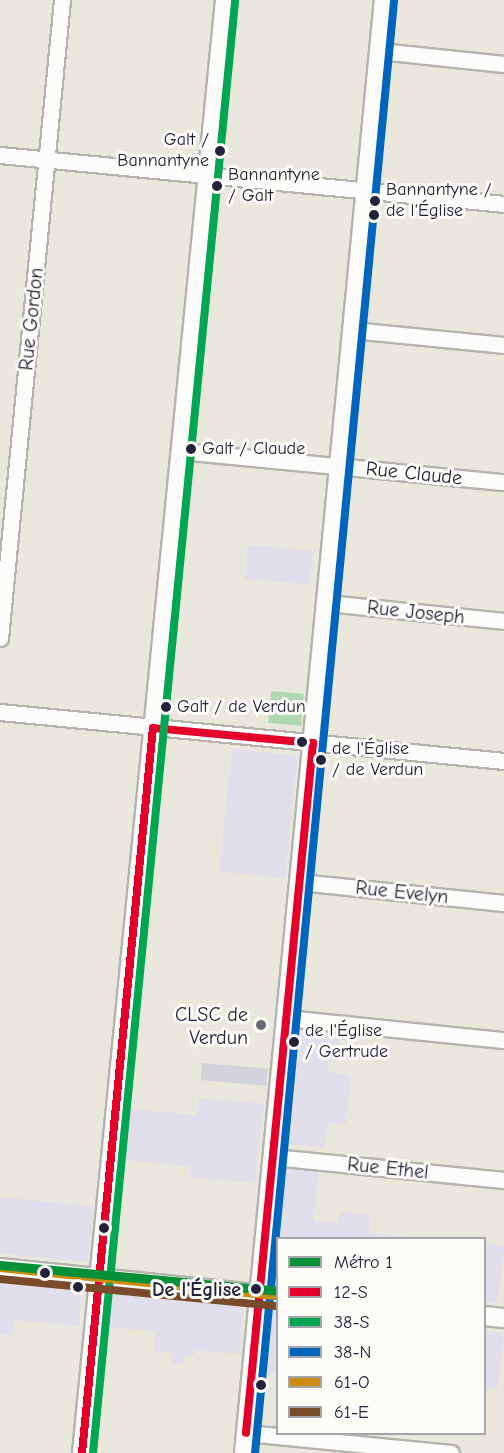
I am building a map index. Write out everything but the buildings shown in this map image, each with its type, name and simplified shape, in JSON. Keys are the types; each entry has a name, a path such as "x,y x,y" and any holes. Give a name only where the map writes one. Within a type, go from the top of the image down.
{"main road":[{"path":"82,1453 225,0"},
{"path":"244,1453 268,1295 273,1157 384,0"},
{"path":"0,1268 268,1295"},
{"path":"486,1316 504,1318"}],"street":[{"name":"Rue Gordon","path":"0,638 62,0"},
{"path":"380,51 504,64"},
{"path":"0,155 504,204"},
{"path":"352,330 504,345"},
{"name":"Rue Claude","path":"180,451 504,482"},
{"name":"Rue Joseph","path":"327,603 504,621"},
{"path":"0,712 504,761"},
{"name":"Rue Evelyn","path":"300,882 504,903"},
{"path":"286,1018 504,1040"},
{"name":"Rue Ethel","path":"273,1157 504,1180"},
{"path":"246,1433 451,1453"}],"shaded area":[{"path":"248,545 313,551 310,585 245,579"},
{"path":"232,749 298,756 285,878 219,871"},
{"path":"302,1032 340,1035 337,1062 328,1062 327,1072 351,1075 346,1124 328,1122 325,1147 288,1144"},
{"path":"202,1063 268,1069 266,1086 201,1080"},
{"path":"199,1098 264,1104 255,1183 190,1177 190,1167 125,1160 130,1109 197,1115"},
{"path":"286,1168 318,1171 314,1221 338,1223 340,1212 371,1215 370,1233 418,1237 279,1237"},
{"path":"0,1197 93,1207 88,1263 0,1253"},
{"path":"486,1244 504,1246 498,1303 486,1302"},
{"path":"0,1283 82,1291 79,1326 14,1320 12,1335 0,1334"},
{"path":"112,1294 244,1307 240,1354 195,1350 194,1355 185,1355 184,1364 172,1363 173,1353 153,1351 155,1331 109,1327"},
{"path":"271,1310 276,1310 276,1374 265,1373"},
{"path":"486,1331 504,1333 498,1390 486,1388"}],"green space":[{"path":"271,691 304,694 301,726 268,723"}],"metro line":[{"name":"1","path":"0,1265 276,1291"}],"transit line":[{"name":"38-S","path":"93,1453 235,1"},
{"name":"38-N","path":"255,1453 394,1"},
{"name":"12-S","path":"82,1453 153,728 313,743 246,1433"},
{"name":"61-O","path":"0,1268 276,1296"},
{"name":"61-E","path":"0,1279 276,1306"}],"place":[{"name":"Galt / Bannantyne","path":"220,151"},
{"name":"Bannantyne / Galt","path":"217,186"},
{"name":"Bannantyne / de l'Église","path":"375,201"},
{"name":"Galt / Claude","path":"191,449"},
{"name":"Galt / de Verdun","path":"166,707"},
{"name":"de l'Église / de Verdun","path":"321,760"},
{"name":"CLSC de Verdun","path":"261,1025"},
{"name":"de l'Église / Gertrude","path":"294,1042"},
{"name":"De l'Église","path":"256,1289"}]}
